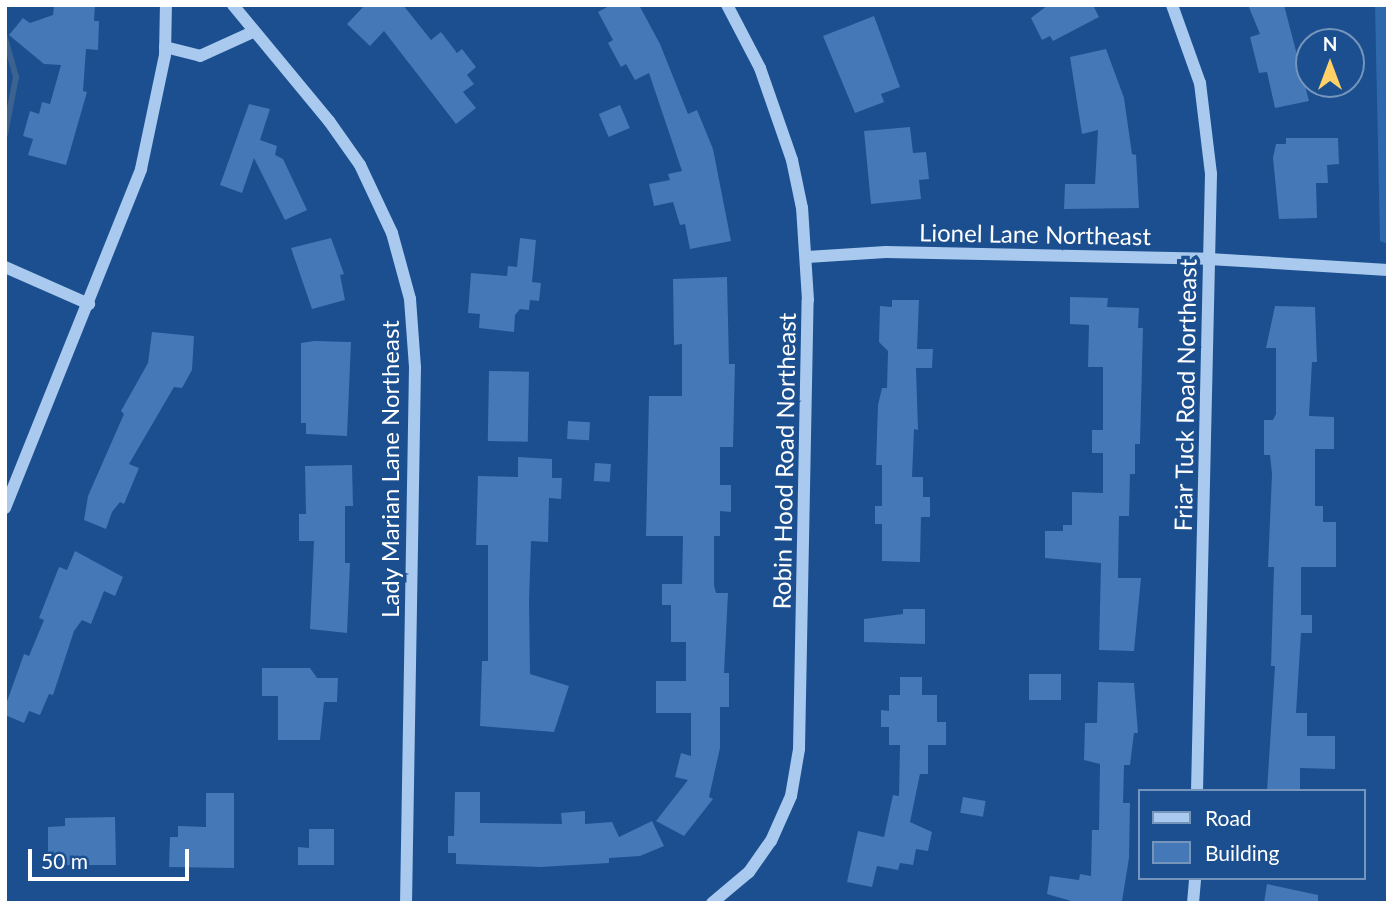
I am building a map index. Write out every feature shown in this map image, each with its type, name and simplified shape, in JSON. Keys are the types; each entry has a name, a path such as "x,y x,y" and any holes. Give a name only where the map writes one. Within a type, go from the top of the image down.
{"street":[{"path":"5,508 141,169 165,47 166,5"},
{"name":"Lady Marian Lane Northeast","path":"233,5 329,121 360,166 392,233 410,299 415,367 406,903"},
{"name":"Robin Hood Road Northeast","path":"712,903 749,872 771,841 791,796 799,749 807,257 802,208 778,114 727,5"},
{"name":"Friar Tuck Road Northeast","path":"1172,5 1200,83 1209,133 1209,258 1197,789"},
{"path":"165,47 200,56 253,32"},
{"name":"Lionel Lane Northeast","path":"807,257 886,253 1209,258 1388,270"},
{"path":"5,268 89,304"},
{"path":"1193,903 1195,880"}],"shaded area":[{"path":"1375,5 1388,5 1388,244 1380,241"}],"building":[{"path":"54,5 95,5 94,21 99,21 98,50 86,49 83,91 87,92 66,165 28,155 33,139 23,136 30,111 39,114 42,102 50,104 61,65 44,64 9,35 23,18 30,23 53,15"},
{"path":"365,5 403,5 431,40 441,32 457,53 462,49 476,67 467,75 474,84 463,92 476,108 456,124 384,31 370,46 347,24"},
{"path":"611,5 639,5 660,44 688,114 697,110 713,149 731,241 690,249 685,224 680,225 673,202 654,206 649,184 670,180 668,174 682,171 649,73 635,80 626,64 621,67 608,43 613,40 598,12"},
{"path":"1048,5 1093,5 1099,17 1053,41 1050,36 1042,40 1031,18"},
{"path":"1248,5 1284,5 1295,47 1295,98 1308,98 1309,101 1275,108 1267,72 1259,73 1250,37 1260,34"},
{"path":"874,16 900,87 881,94 884,102 855,113 823,36"},
{"path":"1106,49 1124,98 1132,154 1136,155 1139,208 1064,209 1065,184 1095,184 1098,130 1082,134 1070,57"},
{"path":"249,104 270,109 260,140 277,146 275,155 283,159 307,210 285,220 254,158 242,193 220,185"},
{"path":"620,105 630,128 609,137 599,114"},
{"path":"910,127 913,153 926,152 929,179 919,180 921,199 871,204 864,131"},
{"path":"1286,138 1338,138 1339,164 1327,165 1328,183 1316,183 1317,218 1279,219 1273,158 1276,144 1286,144"},
{"path":"331,238 344,274 340,275 345,300 312,309 291,248"},
{"path":"520,238 536,240 532,282 541,283 539,301 530,300 529,310 520,309 515,315 514,332 479,328 480,314 468,313 471,273 507,276 508,266 517,267"},
{"path":"727,277 729,364 735,364 733,447 720,447 720,485 731,485 731,512 720,511 720,536 714,536 714,585 716,593 728,593 724,673 729,673 729,707 720,707 720,748 709,797 713,799 684,836 656,821 688,780 675,777 681,753 691,756 691,713 656,713 656,681 686,681 686,642 671,642 671,605 662,605 662,584 682,584 683,536 646,536 649,396 682,396 682,344 674,345 673,279"},
{"path":"1070,297 1108,298 1107,307 1139,308 1138,328 1143,328 1140,444 1135,444 1135,474 1130,474 1129,516 1119,516 1118,578 1141,578 1134,651 1099,650 1101,563 1045,558 1045,531 1063,531 1063,525 1072,525 1072,492 1103,493 1103,453 1092,453 1092,430 1103,430 1103,367 1088,367 1089,325 1070,324"},
{"path":"892,300 919,300 917,349 933,349 932,368 916,368 918,430 914,429 912,477 923,477 923,497 930,497 930,517 921,517 920,562 882,561 882,524 875,524 875,506 882,506 882,465 876,465 878,405 882,388 887,388 888,351 879,342 880,306 892,307"},
{"path":"1275,306 1315,307 1317,362 1312,362 1309,416 1334,417 1334,449 1315,449 1315,506 1323,506 1323,522 1336,522 1336,567 1301,567 1301,615 1312,615 1312,633 1301,633 1296,713 1307,713 1307,736 1335,736 1335,769 1300,768 1300,789 1267,789 1275,666 1271,666 1274,567 1268,567 1272,474 1270,455 1264,455 1264,420 1273,420 1276,414 1276,348 1266,348"},
{"path":"152,332 194,336 192,370 182,388 174,387 129,464 139,468 124,504 120,502 112,512 106,529 84,520 88,496 124,414 121,411 148,363"},
{"path":"351,342 347,436 306,434 306,423 301,423 301,343"},
{"path":"489,371 529,372 528,442 488,441"},
{"path":"568,421 590,422 589,440 567,439"},
{"path":"518,457 552,459 552,478 562,478 561,499 549,498 548,542 531,541 529,601 530,674 569,686 554,732 480,726 482,661 488,661 488,545 476,545 478,476 518,477"},
{"path":"595,463 611,464 610,482 594,481"},
{"path":"352,465 353,506 345,506 345,563 350,563 347,633 310,629 314,541 299,541 299,514 306,514 305,466"},
{"path":"75,551 123,577 115,596 104,591 91,624 82,620 74,631 53,695 49,694 40,715 29,711 24,723 5,715 5,707 24,654 29,656 44,620 39,618 59,567 67,570"},
{"path":"903,609 925,609 925,644 864,642 864,619 903,614"},
{"path":"262,668 310,668 317,678 338,678 337,702 324,702 320,740 278,740 278,696 262,696"},
{"path":"1029,674 1061,674 1061,700 1029,700"},
{"path":"900,677 922,677 922,695 937,695 937,722 946,722 946,745 928,745 928,774 920,774 910,822 932,832 928,851 916,849 913,865 900,863 898,870 877,866 872,887 847,882 858,831 884,837 893,795 899,796 900,745 889,745 889,727 881,727 881,710 889,711 889,695 900,695"},
{"path":"1098,682 1134,683 1138,733 1134,733 1130,765 1124,765 1123,803 1130,803 1129,858 1122,901 1078,903 1047,894 1050,876 1079,880 1080,874 1091,876 1092,830 1099,830 1100,764 1084,760 1085,723 1097,723"},
{"path":"455,792 480,792 480,823 562,824 561,813 585,811 585,824 612,822 619,837 652,821 664,846 640,856 609,858 609,863 540,867 456,864 456,853 448,853 448,836 454,836"},
{"path":"206,793 234,793 234,868 169,867 170,837 178,837 178,826 206,827"},
{"path":"963,797 986,801 983,817 960,813"},
{"path":"115,817 116,865 66,865 66,860 48,860 48,827 65,826 65,818"},
{"path":"309,829 334,829 334,865 298,865 298,847 309,848"},
{"path":"1267,884 1318,895 1318,903 1264,903"}],"waterway":[{"path":"5,38 16,77 5,134"}]}
